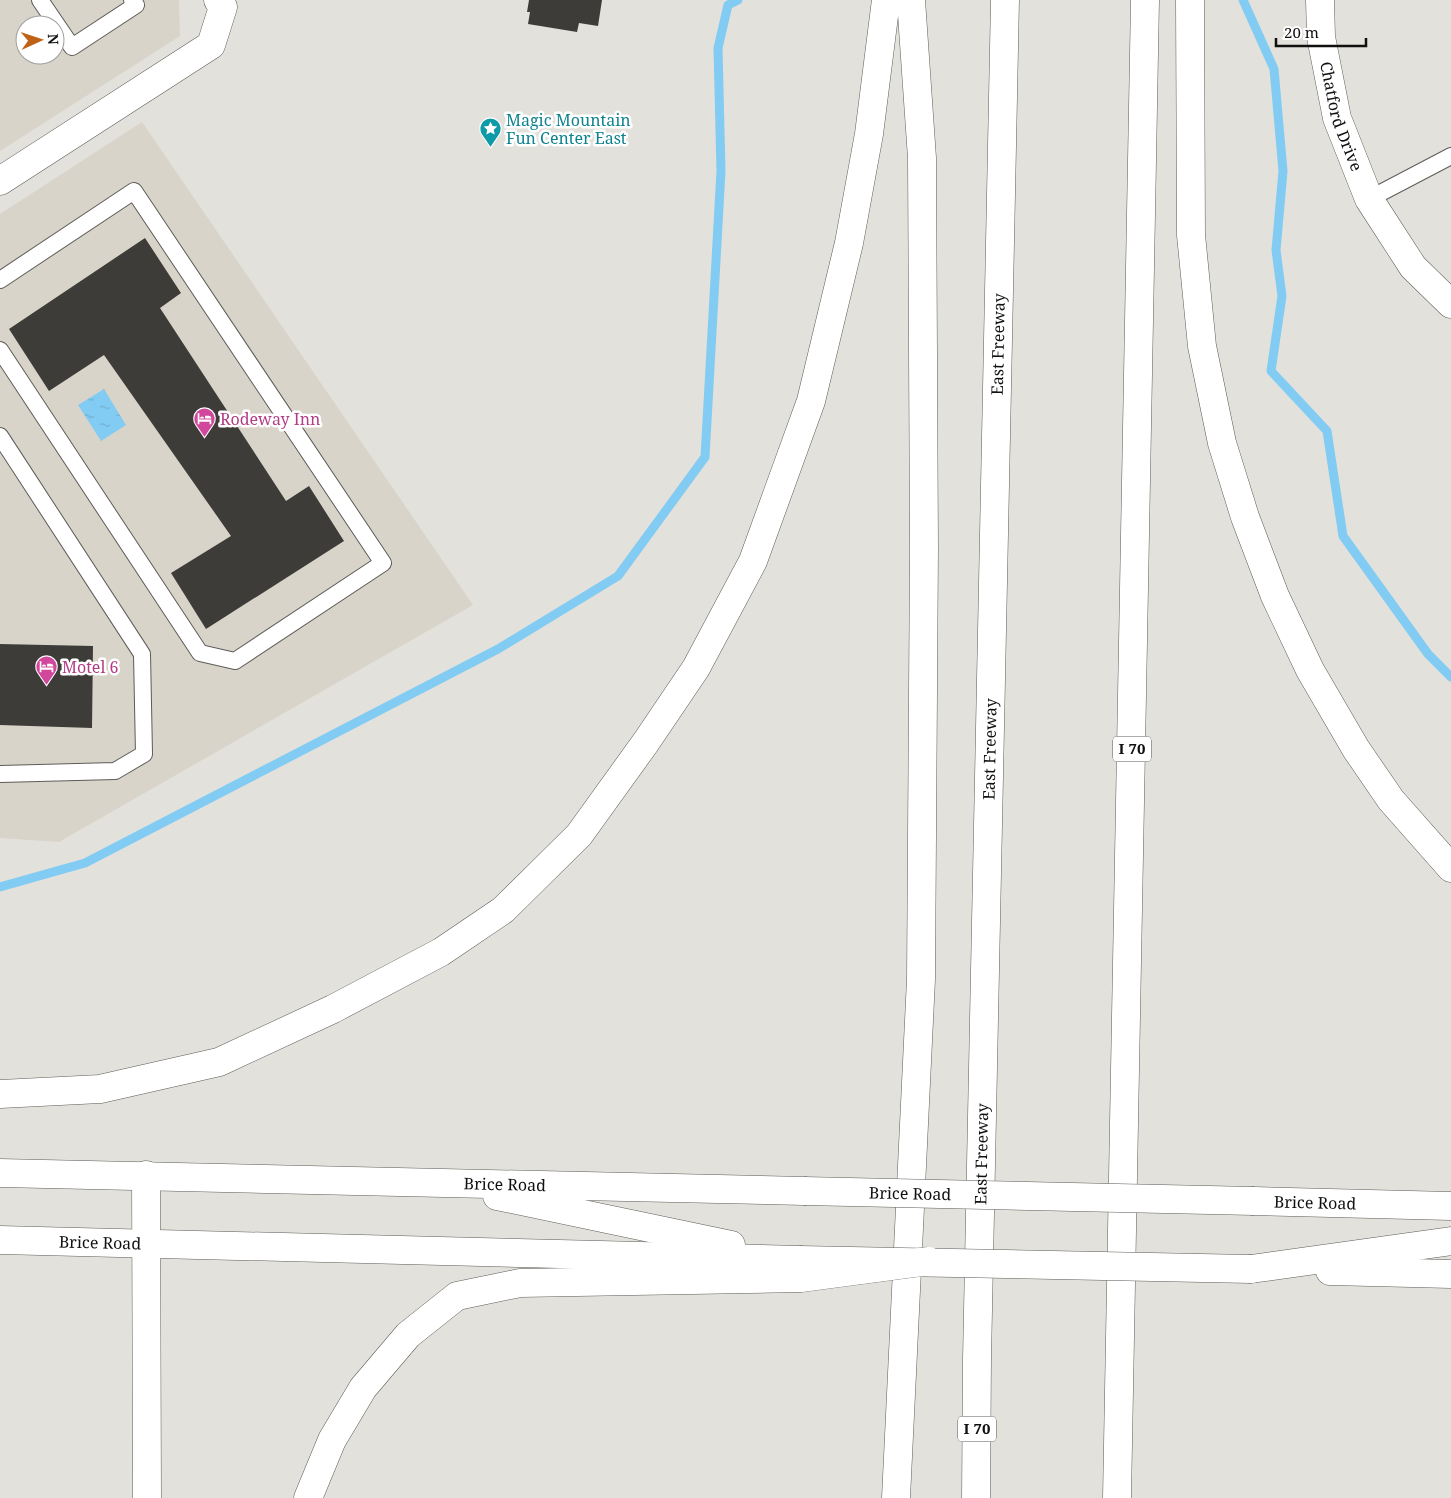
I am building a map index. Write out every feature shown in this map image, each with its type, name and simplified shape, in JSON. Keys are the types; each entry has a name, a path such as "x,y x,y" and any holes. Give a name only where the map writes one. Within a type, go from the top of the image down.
{"main road":[{"path":"0,181 211,45 223,7 218,0"},
{"name":"East Freeway","path":"976,1498 977,1349 1006,0"},
{"name":"I 70","path":"1117,1498 1145,0"},
{"path":"1190,0 1191,235 1202,346 1222,443 1244,517 1275,596 1310,670 1356,749 1391,800 1451,868"},
{"name":"Chatford Drive","path":"1320,0 1321,38 1337,118 1369,199 1413,267 1451,304"},
{"path":"0,1094 100,1089 219,1062 332,1009 441,952 503,910 579,835 646,742 696,668 753,561 811,401 850,243 869,134 899,1"},
{"path":"896,1498 921,979 924,549 922,168 899,1"},
{"name":"Brice Road","path":"0,1173 1451,1206"},
{"path":"146,1175 147,1498"},
{"name":"Brice Road","path":"429,1182 800,1269"},
{"name":"Brice Road","path":"0,1240 800,1269"},
{"path":"1251,1270 1451,1241"},
{"path":"308,1498 332,1440 363,1388 408,1335 457,1296 520,1284 929,1261 1451,1274"}],"lane":[{"path":"40,0 72,47 136,5 132,0"},
{"path":"1369,199 1451,156"},
{"path":"0,280 134,191 383,562 235,660 200,654 0,350"},
{"path":"0,436 142,654 144,754 115,770 0,774"}],"shaded area":[{"path":"0,0 179,0 180,36 0,151"},
{"path":"142,122 473,605 59,842 0,838 0,214"}],"water":[{"path":"104,389 126,425 101,441 78,405"}],"building":[{"path":"529,0 602,0 598,26 579,23 577,32 528,24"},
{"name":"Rodeway Inn","path":"145,238 181,293 160,308 286,501 309,486 344,541 206,629 171,573 231,536 104,355 49,391 9,329"},
{"name":"Motel 6","path":"0,644 93,646 92,728 0,725"}],"waterway":[{"path":"0,887 85,863 498,649 618,576 705,457 721,171 718,48 728,5 738,0"},
{"path":"1243,0 1274,69 1283,171 1276,250 1282,296 1271,371 1327,431 1343,536 1428,654 1451,677"}],"place":[{"name":"Magic Mountain Fun Center East","path":"490,148"},
{"name":"Rodeway Inn","path":"204,438"},
{"name":"Motel 6","path":"46,686"}]}
